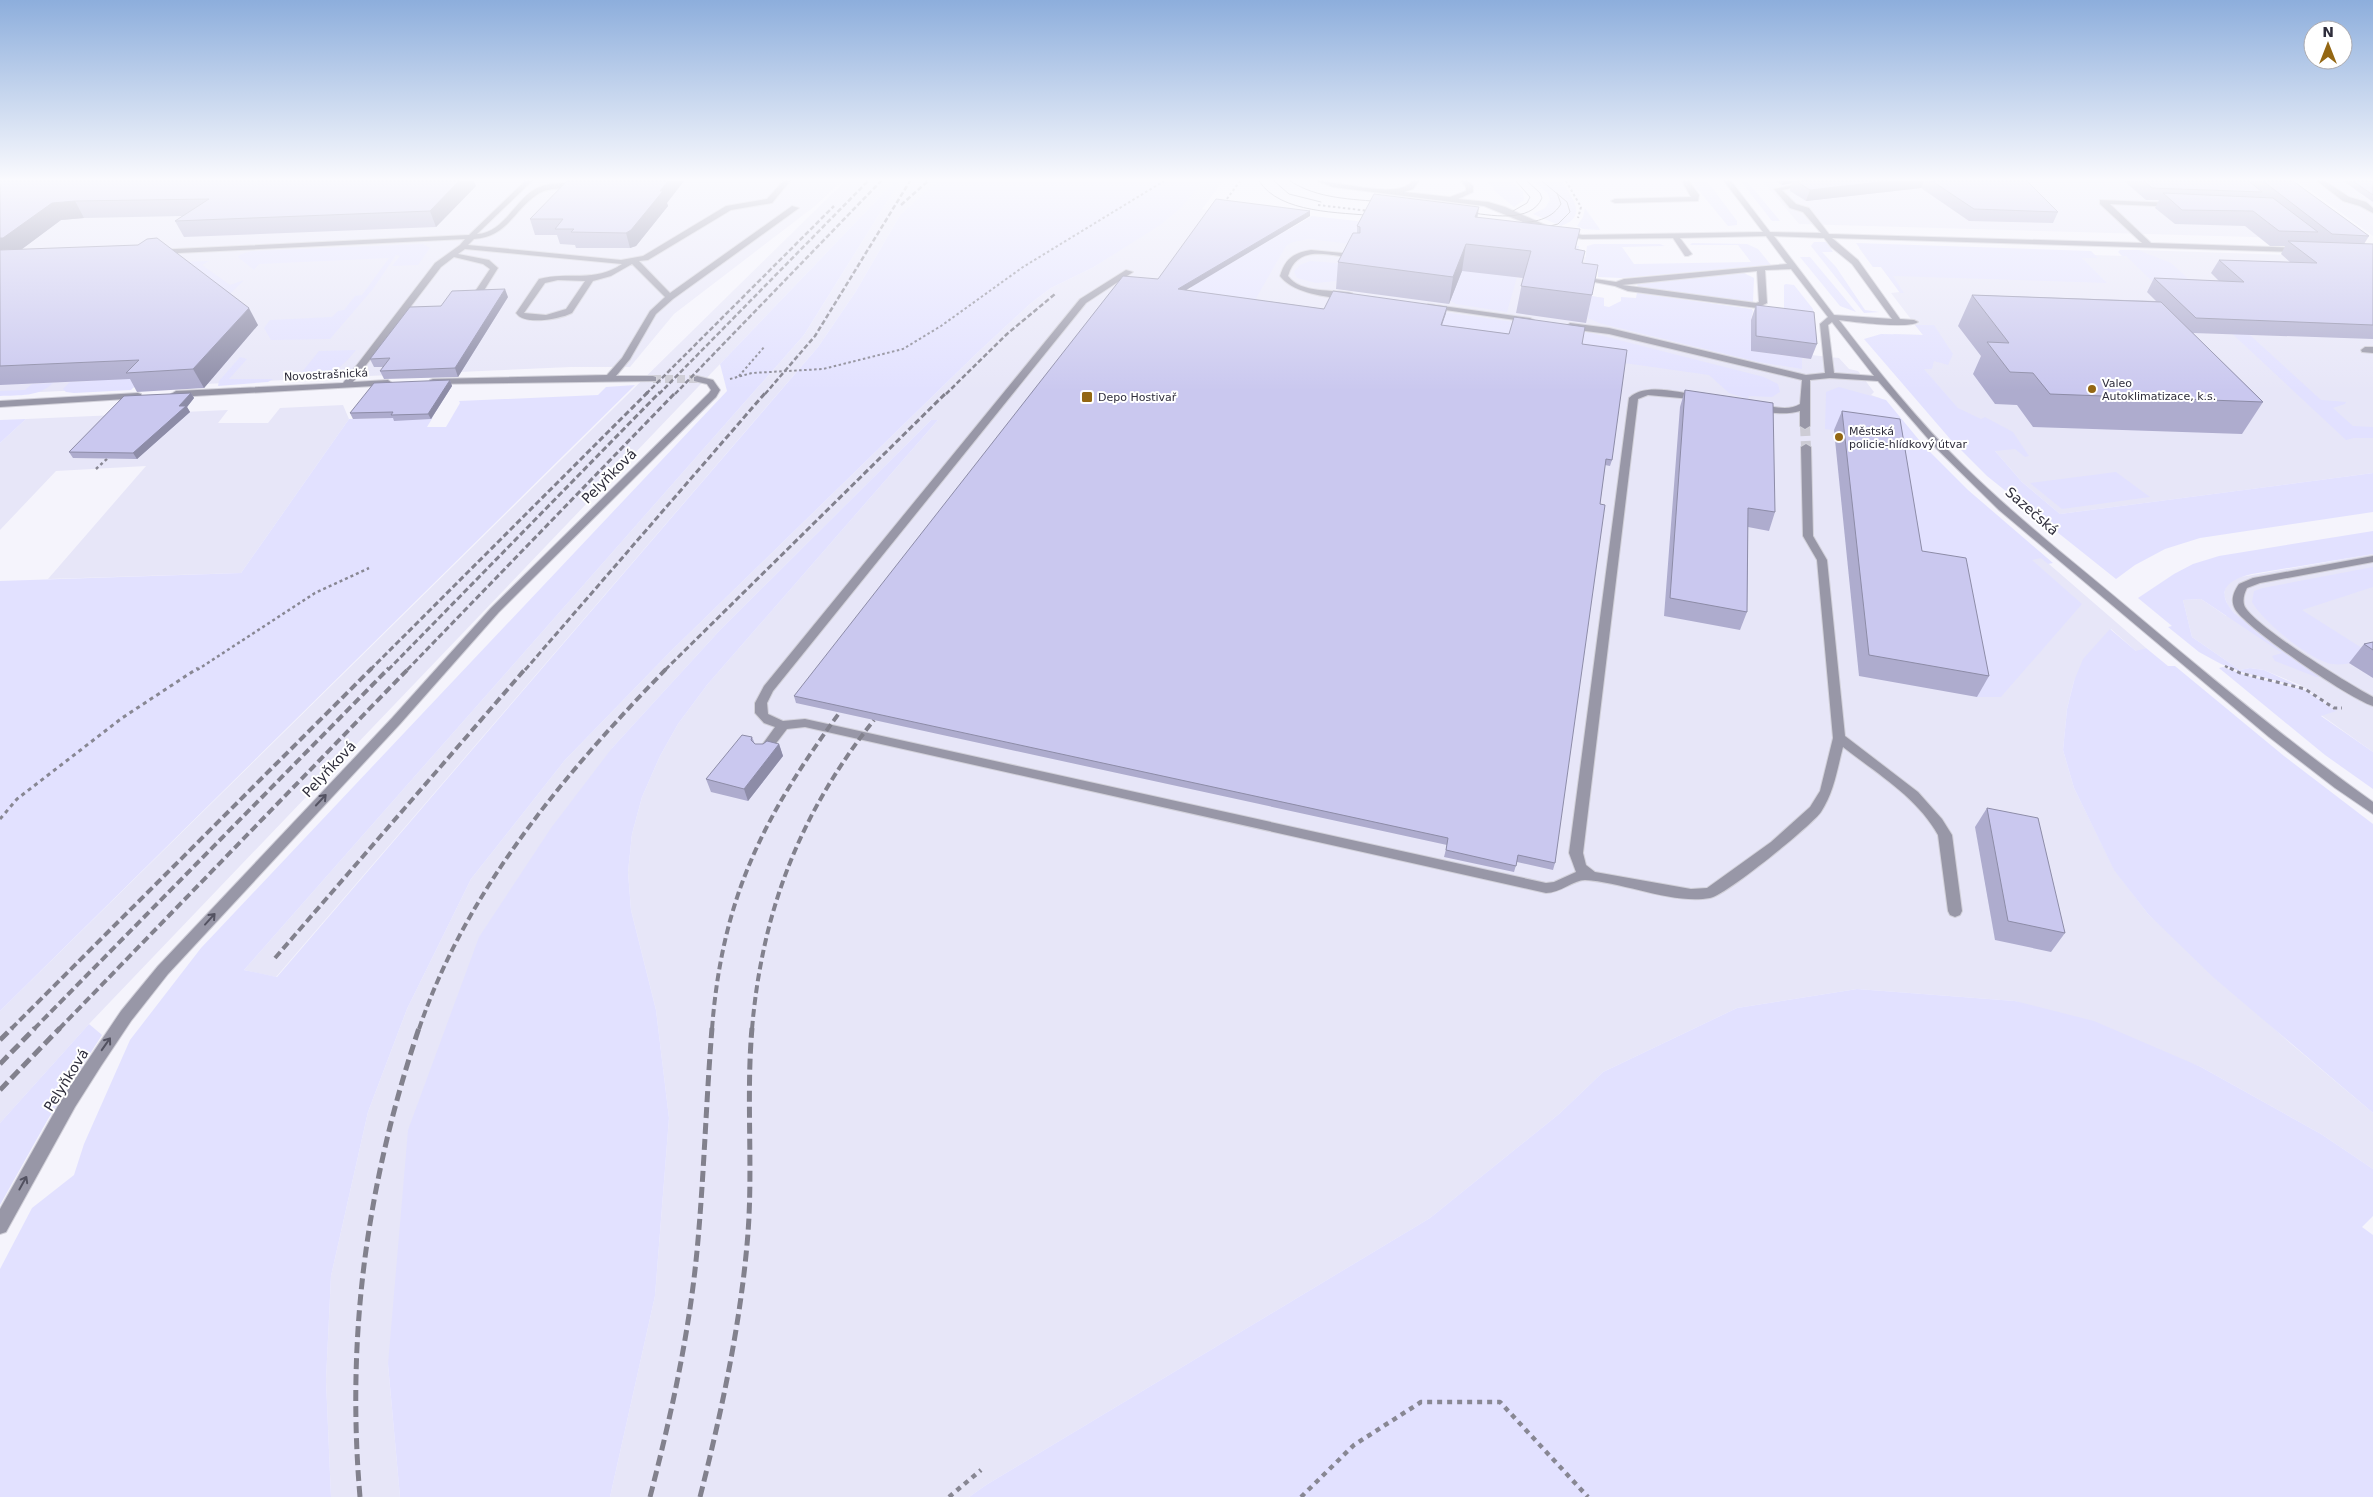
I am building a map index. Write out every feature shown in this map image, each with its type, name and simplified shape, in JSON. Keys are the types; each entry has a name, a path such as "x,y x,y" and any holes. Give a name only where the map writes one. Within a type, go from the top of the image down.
{"street":[{"path":"151,252 177,251"},
{"path":"346,385 438,265 458,251"},
{"path":"504,251 621,262 645,258 657,251"},
{"path":"609,378 626,359 653,313 670,297 735,251"},
{"name":"Sazečská","path":"1782,251 1881,379 1942,449 1972,479 2159,639 2324,775 2373,808"},
{"path":"1843,251 1855,262 1898,322"},
{"path":"1353,256 1313,252 1300,253 1293,257 1284,276 1285,280 1296,286 1355,296"},
{"path":"453,255 486,262 494,268 480,290"},
{"path":"590,278 569,311 564,314 534,317 520,313 542,281 556,278 607,276 633,260"},
{"path":"633,260 670,297"},
{"path":"1617,284 1624,281 1794,266"},
{"path":"1588,280 1617,284 1628,290 1757,306 1762,303 1761,269"},
{"path":"1129,272 1083,301 768,689 760,709 762,717 769,722 784,725 805,723 1546,888 1558,886 1578,876 1590,875 1691,894 1716,891 1776,846 1815,810 1826,791 1839,738 1822,560 1808,536 1806,448"},
{"path":"1423,305 1540,322"},
{"path":"1830,375 1824,324 1832,317 1914,322"},
{"path":"1560,324 1609,331 1806,378 1830,375 1881,379"},
{"path":"426,382 609,378 653,379"},
{"path":"1805,426 1806,378"},
{"name":"Pelyňková","path":"0,1226 68,1102 94,1061 126,1016 163,970 396,721 495,610 713,395 716,390 713,385 710,382 697,379"},
{"name":"Novostrašnická","path":"170,395 396,383"},
{"path":"1590,875 1577,863 1576,853 1634,398 1641,393 1648,392 1711,400"},
{"path":"0,404 150,396"},
{"path":"1749,405 1791,410 1804,405"},
{"path":"2373,560 2249,582 2239,591 2238,599 2241,609 2262,629 2373,702"},
{"path":"764,752 784,725"},
{"path":"1839,738 1918,800 1941,824 1945,835 1955,912"}],"path":[{"path":"765,346 739,376 823,369 903,349 1051,251"},
{"path":"96,469 117,450"},
{"path":"0,819 17,799 122,718 315,593 370,568"},
{"path":"2224,666 2240,673 2305,688 2334,708 2350,709"},
{"path":"1301,1497 1354,1445 1421,1402 1500,1402 1588,1497"},
{"path":"949,1497 981,1470"}],"shaded area":[{"path":"0,251 756,251 674,314 630,367 571,367 0,394"},
{"path":"252,251 428,251 418,265 392,266 400,256 396,255 373,289 330,339 271,340 264,328 270,320 332,317 338,311 344,310 355,296 362,295 389,258 259,264 254,270 238,257 241,254"},
{"path":"774,251 828,251 89,1024 0,1123 0,1011"},
{"path":"828,251 856,251 804,335 244,970 277,977 818,347 856,291 879,251 1119,251 1094,267 1051,288 1031,303 976,354 671,651 565,760 471,879 407,1009 368,1112 331,1276 326,1380 331,1497 0,1497 0,1269 32,1208 74,1175 84,1144 130,1040 201,948 727,391 720,364"},
{"path":"856,251 879,251 856,291 818,347 276,977 244,970 804,335"},
{"path":"1118,251 1183,251 1159,285 1190,289 1252,251 1523,251 1586,257 1584,269 1598,270 1591,296 1604,298 1604,307 1643,311 1811,355 1839,358 1849,369 1858,371 1874,392 1871,395 1880,398 1917,445 2042,558 2146,648 2137,652 2111,629 2074,681 2067,709 2063,750 2074,788 2114,869 2148,914 2290,1043 2373,1113 2373,1169 2321,1134 2201,1067 2015,1001 1857,989 1737,1008 1603,1072 1559,1114 1430,1218 969,1497 610,1497 655,1296 669,1118 656,1010 631,910 628,872 632,834 642,797 660,756 678,724 707,685 938,420 931,420 720,630 612,748 388,1364 400,1497 331,1497 326,1380 331,1276 368,1112 407,1009 471,879 565,760 671,651 976,354 1031,303 1051,288 1094,267"},
{"path":"1252,251 1283,251 1254,302 1187,293 1192,286"},
{"path":"1586,251 1625,251 1634,264 1751,262 1742,251 1760,251 1771,265 1621,278 1598,277 1598,270 1584,269"},
{"path":"1815,251 1832,251 1822,252 1836,267 1865,310 1879,312 1864,313"},
{"path":"1861,251 1954,251 2126,256 2136,251 2163,251 2373,258 2373,473 2060,514 2022,482 1893,334 1923,335 1891,293 1900,292 1881,267 1873,267"},
{"path":"1862,251 2091,251 2098,258 2082,258 2107,283 1893,276 1904,293 1900,293 1881,267 1873,267"},
{"path":"2140,251 2171,263 2321,400 2346,402 2333,408 2353,426 2373,427 2373,438 2346,440 2181,286 2156,285 2126,256 2122,256 2118,252"},
{"path":"1800,257 1810,257 1856,312 1840,306"},
{"path":"209,261 202,265 230,285 244,280 230,294 118,264"},
{"path":"1310,261 1349,264 1336,281 1316,283 1297,278 1294,272 1300,265"},
{"path":"1464,264 1496,275 1517,277 1507,312 1456,304 1451,301 1450,297"},
{"path":"1744,273 1754,278 1753,302 1637,287 1638,282 1642,281"},
{"path":"1784,285 1794,285 1813,309 1814,327 1784,323"},
{"path":"1637,293 1752,309 1752,351 1802,358 1802,369 1759,362 1599,323 1588,318 1591,296 1604,298 1604,306 1609,307 1621,301 1621,297 1636,298"},
{"path":"1449,313 1591,333 1764,377 1778,384 1780,392 1772,397 1749,396 1748,399 1729,393 1709,375 1624,363 1429,329 1440,315"},
{"path":"196,322 131,390 74,393 66,392 63,389 70,382 94,381"},
{"path":"1915,325 1934,325 1953,354 1948,365 1934,361 1932,369 1924,369 1958,408 1981,419 1985,417 2013,432 2029,456 2025,457 2015,449 1995,451 2022,482 2060,514 2373,473 2373,512 2200,538 2165,549 2135,565 2116,579 1987,476 1951,440 1864,339 1881,334 1923,335"},
{"path":"356,350 342,365 328,374 301,380 290,380 288,378 298,377 319,351"},
{"path":"240,357 247,359 229,379 273,379 268,382 218,386 219,381"},
{"path":"53,383 35,393 0,396 0,391 25,390 32,384"},
{"path":"635,385 0,1011 0,581 241,573 349,419 433,417 427,427 446,427 460,403 459,401 598,395 606,387"},
{"path":"1839,387 1886,400 1924,446 1968,490 2053,563 2048,564 2041,558 2032,560 2082,604 2001,697 1977,697 1955,578 1912,571 1892,438 1825,429 1826,392"},
{"path":"343,405 349,419 241,573 48,579 146,466 56,471 0,530 0,443 26,419 228,410 218,423 268,423 280,408"},
{"path":"26,419 0,443 0,420"},
{"path":"931,420 938,420 707,685 678,724 660,756 642,797 632,834 628,872 631,910 656,1010 669,1118 655,1296 610,1497 400,1497 388,1364 408,1130 479,937 551,828 612,748 720,630"},
{"path":"2116,472 2150,497 2062,509 2030,483"},
{"path":"2373,531 2373,554 2243,576 2230,583 2226,588 2225,599 2235,614 2323,675 2323,677 2316,677 2275,661 2272,656 2282,653 2201,599 2183,600 2192,637 2240,670 2250,668 2264,670 2301,687 2241,672 2199,652 2168,627 2172,626 2138,598 2193,564 2219,556"},
{"path":"2373,554 2373,752 2321,715 2335,710 2302,686 2264,670 2250,668 2240,670 2192,637 2183,600 2201,599 2226,616 2235,614 2228,606 2224,595 2226,585 2235,578"},
{"path":"2373,567 2373,587 2302,610 2373,655 2348,664 2332,664 2312,656 2276,629 2257,610 2252,602 2254,591 2263,588"},
{"path":"2110,629 2136,651 2146,648 2168,666 2175,666 2284,756 2373,824 2373,1113 2213,977 2148,914 2114,870 2074,788 2063,750 2067,709 2074,681 2083,659"},
{"path":"2223,667 2245,675 2305,690 2336,711 2321,716 2373,752 2373,789 2325,755 2219,668"},
{"path":"1857,989 2015,1001 2094,1021 2201,1067 2321,1134 2373,1169 2373,1216 2362,1227 2373,1235 2373,1497 969,1497 1430,1218 1559,1114 1603,1072 1737,1008"},
{"path":"89,1024 102,1035 48,1119 0,1205 0,1123"}],"building":[{"path":"0,251 174,251 249,308 193,369 126,373 139,360 0,366"},
{"name":"Depo Hostivař","path":"1178,251 1243,251 1178,289 1324,309 1333,291 1447,307 1441,325 1509,334 1514,317 1585,327 1582,344 1627,350 1612,460 1606,459 1600,504 1605,505 1555,863 1518,855 1516,866 1446,850 1448,838 794,696 1123,276 1158,279"},
{"path":"1344,251 1463,251 1453,277 1338,262"},
{"path":"1531,251 1585,251 1582,263 1598,265 1592,295 1521,286"},
{"path":"2301,251 2373,251 2373,325 2196,318 2154,278 2244,282 2219,260 2317,263"},
{"path":"505,289 455,368 380,371 390,358 370,359 410,307 441,306 452,291"},
{"path":"1972,295 2161,302 2263,402 2050,394 2033,373 2010,372 1987,342 2009,343"},
{"path":"1756,305 1814,312 1817,344 1756,336"},
{"path":"450,380 428,414 391,415 393,412 350,413 374,383"},
{"path":"1685,390 1773,403 1775,512 1748,508 1747,612 1670,598"},
{"path":"191,393 179,406 186,406 133,453 69,452 124,396"},
{"path":"1842,411 1900,419 1922,551 1966,558 1989,676 1869,655"},
{"path":"2373,642 2373,650 2364,644"},
{"path":"742,735 752,737 751,740 755,744 763,744 767,741 779,744 744,789 706,779"},
{"path":"1987,808 2038,818 2065,933 2008,921"}],"tunnel":[{"path":"653,379 697,379"},
{"path":"1805,426 1806,447"}],"railway":[{"path":"0,1040 789,251"},
{"path":"659,394 799,251"},
{"path":"675,394 813,251"},
{"path":"765,394 815,336 867,251"},
{"path":"946,394 1007,334 1055,294"},
{"path":"388,670 660,392"},
{"path":"407,670 676,392"},
{"path":"525,670 766,392"},
{"path":"667,668 947,392"},
{"path":"34,1029 389,668"},
{"path":"59,1029 409,668"},
{"path":"275,958 526,668"},
{"path":"419,1029 439,978 463,929 491,881 522,836 556,792 592,749 667,668"},
{"path":"712,1029 717,982 725,939 751,861 768,824 789,787 840,712"},
{"path":"752,1029 757,986 765,944 775,904 789,865 825,791 848,755 874,720"},
{"path":"0,1064 35,1028"},
{"path":"0,1090 60,1028"},
{"path":"360,1497 356,1436 356,1377 359,1318 365,1260 386,1144 419,1028"},
{"path":"650,1497 678,1375 694,1282 712,1028"},
{"path":"700,1497 730,1366 745,1266 750,1182 750,1054 752,1028"}],"place":[{"name":"Valeo Autoklimatizace, k.s.","path":"2092,389"},
{"name":"Depo Hostivař","path":"1087,397"},
{"name":"Městská policie-hlídkový útvar","path":"1839,437"}]}
